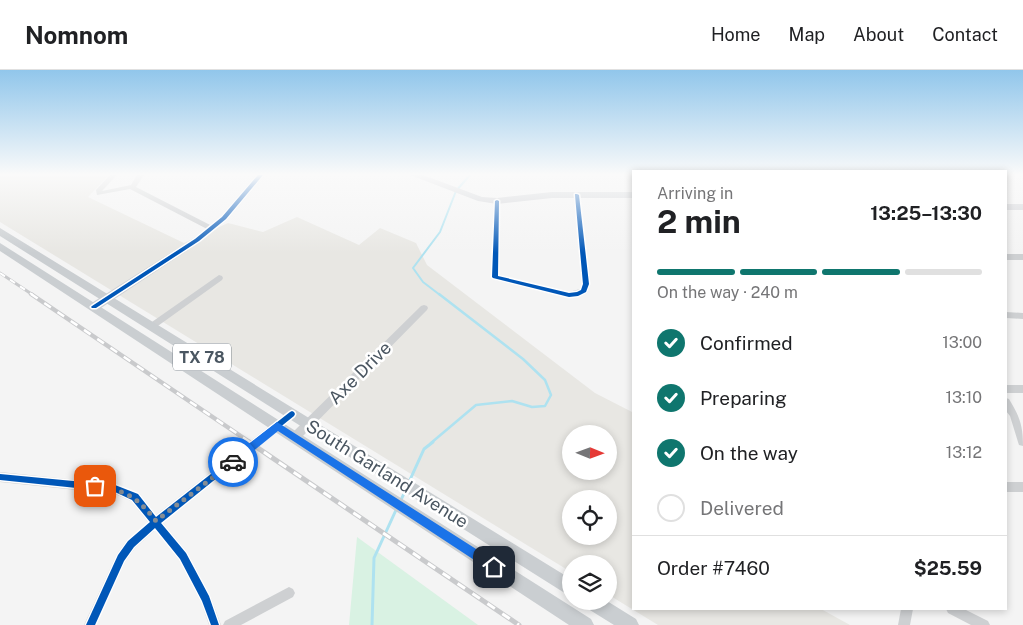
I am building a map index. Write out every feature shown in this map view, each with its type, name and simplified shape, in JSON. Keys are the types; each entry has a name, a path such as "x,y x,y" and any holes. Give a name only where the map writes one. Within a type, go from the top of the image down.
{"main road":[{"name":"South Garland Avenue","path":"0,231 562,583"},
{"name":"South Garland Avenue","path":"0,246 585,625"},
{"path":"606,610 630,625"}],"street":[{"path":"159,201 212,228"},
{"path":"94,307 184,250 224,218 239,201"},
{"path":"497,201 494,277 569,295 584,291 586,284 578,201"},
{"path":"1007,206 1023,207"},
{"path":"1007,257 1023,257"},
{"path":"152,326 219,278"},
{"name":"Axe Drive","path":"295,437 424,308"},
{"path":"1007,315 1023,316"},
{"path":"1007,389 1023,389"},
{"path":"1007,404 1014,416 1023,442"},
{"path":"90,625 121,558 131,544 156,521 292,414"},
{"path":"0,477 115,489 135,497 183,556 206,598 215,625"},
{"path":"1007,487 1023,487"},
{"path":"229,625 290,593"},
{"path":"904,625 907,610"},
{"path":"954,610 984,625"}],"shaded area":[{"path":"0,201 96,201 184,243 228,223 263,232 297,217 359,245 380,228 416,243 427,265 595,393 632,412 632,609 617,600 617,555 562,555 562,566 0,222"},
{"path":"634,610 823,610 850,625 658,625"}],"green space":[{"path":"357,537 478,625 349,625"}],"waterway":[{"path":"440,295 423,282 413,268 440,232 452,201"},
{"path":"431,443 476,405 512,401 532,407 545,406 551,395 545,380 523,359 439,294"},
{"path":"409,482 424,449 433,442"},
{"path":"401,500 406,489"},
{"path":"372,625 374,558 396,510"}],"railway":[{"path":"0,273 33,295"},
{"path":"31,294 251,443"},
{"path":"249,442 519,625"}],"cycle path":[{"path":"94,307 197,240 224,218 239,201"},
{"path":"497,201 495,277 569,295 584,291 586,284 578,201"},
{"path":"90,625 121,558 131,544 157,521 292,414"},
{"path":"0,477 115,489 135,497 183,556 206,599 215,625"}],"way so far":[{"path":"95,486 126,492 135,497 156,521 233,462"}],"route":[{"path":"233,462 277,426 494,567"}]}
